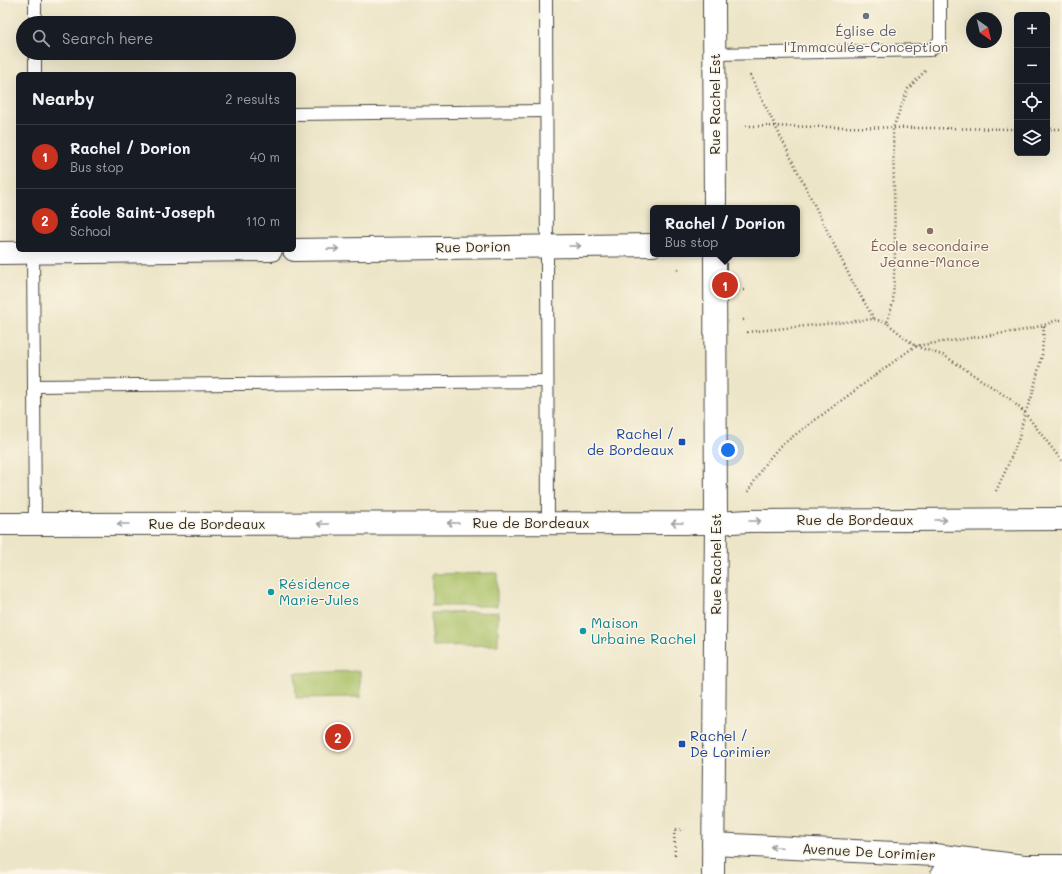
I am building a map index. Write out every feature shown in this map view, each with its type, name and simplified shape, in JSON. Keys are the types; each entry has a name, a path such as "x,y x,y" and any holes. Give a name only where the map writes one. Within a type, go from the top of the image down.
{"street":[{"name":"Rue Rachel Est","path":"714,0 715,205"},
{"name":"Rue Dorion","path":"296,250 650,245"},
{"path":"0,253 33,252"},
{"name":"Rue Rachel Est","path":"713,874 716,523 715,257"},
{"name":"Rue de Bordeaux","path":"0,524 716,523 749,521 1062,519"},
{"name":"Avenue De Lorimier","path":"713,844 935,855 1024,866"},
{"name":"Avenue De Lorimier","path":"942,874 1024,866 1062,866"}],"lane":[{"path":"35,0 35,16"},
{"path":"546,0 548,523"},
{"path":"714,54 930,50 940,41 940,0"},
{"path":"35,60 35,72"},
{"path":"296,114 546,111"},
{"path":"33,252 35,524"},
{"path":"34,386 548,381"}],"path":[{"path":"887,323 893,302 895,251 893,128 908,89 925,70"},
{"path":"749,72 852,281 874,319"},
{"path":"746,126 1014,129"},
{"path":"1050,129 1062,129"},
{"path":"743,320 747,319"},
{"path":"747,332 874,319 887,323 915,346 945,356 1010,398 1025,413 1062,461"},
{"path":"748,492 764,465 780,446 915,346 1025,330 1057,320 1062,320"},
{"path":"996,491 1006,472 1019,438 1025,413 1032,396 1042,355 1044,325"},
{"path":"675,855 674,829 684,830"}],"green space":[{"path":"497,573 497,606 432,606 432,574"},
{"path":"498,612 498,645 432,646 431,613"},
{"path":"360,671 361,697 296,698 295,673"}],"place":[{"name":"Église de l'Immaculée-Conception","path":"866,16"},
{"name":"École secondaire Jeanne-Mance","path":"930,231"},
{"name":"Rachel / Dorion","path":"725,285"},
{"name":"Rachel / de Bordeaux","path":"682,442"},
{"name":"Résidence Marie-Jules","path":"271,592"},
{"name":"Maison Urbaine Rachel","path":"583,631"},
{"name":"École Saint-Joseph","path":"338,737"},
{"name":"Rachel / De Lorimier","path":"682,744"}]}
